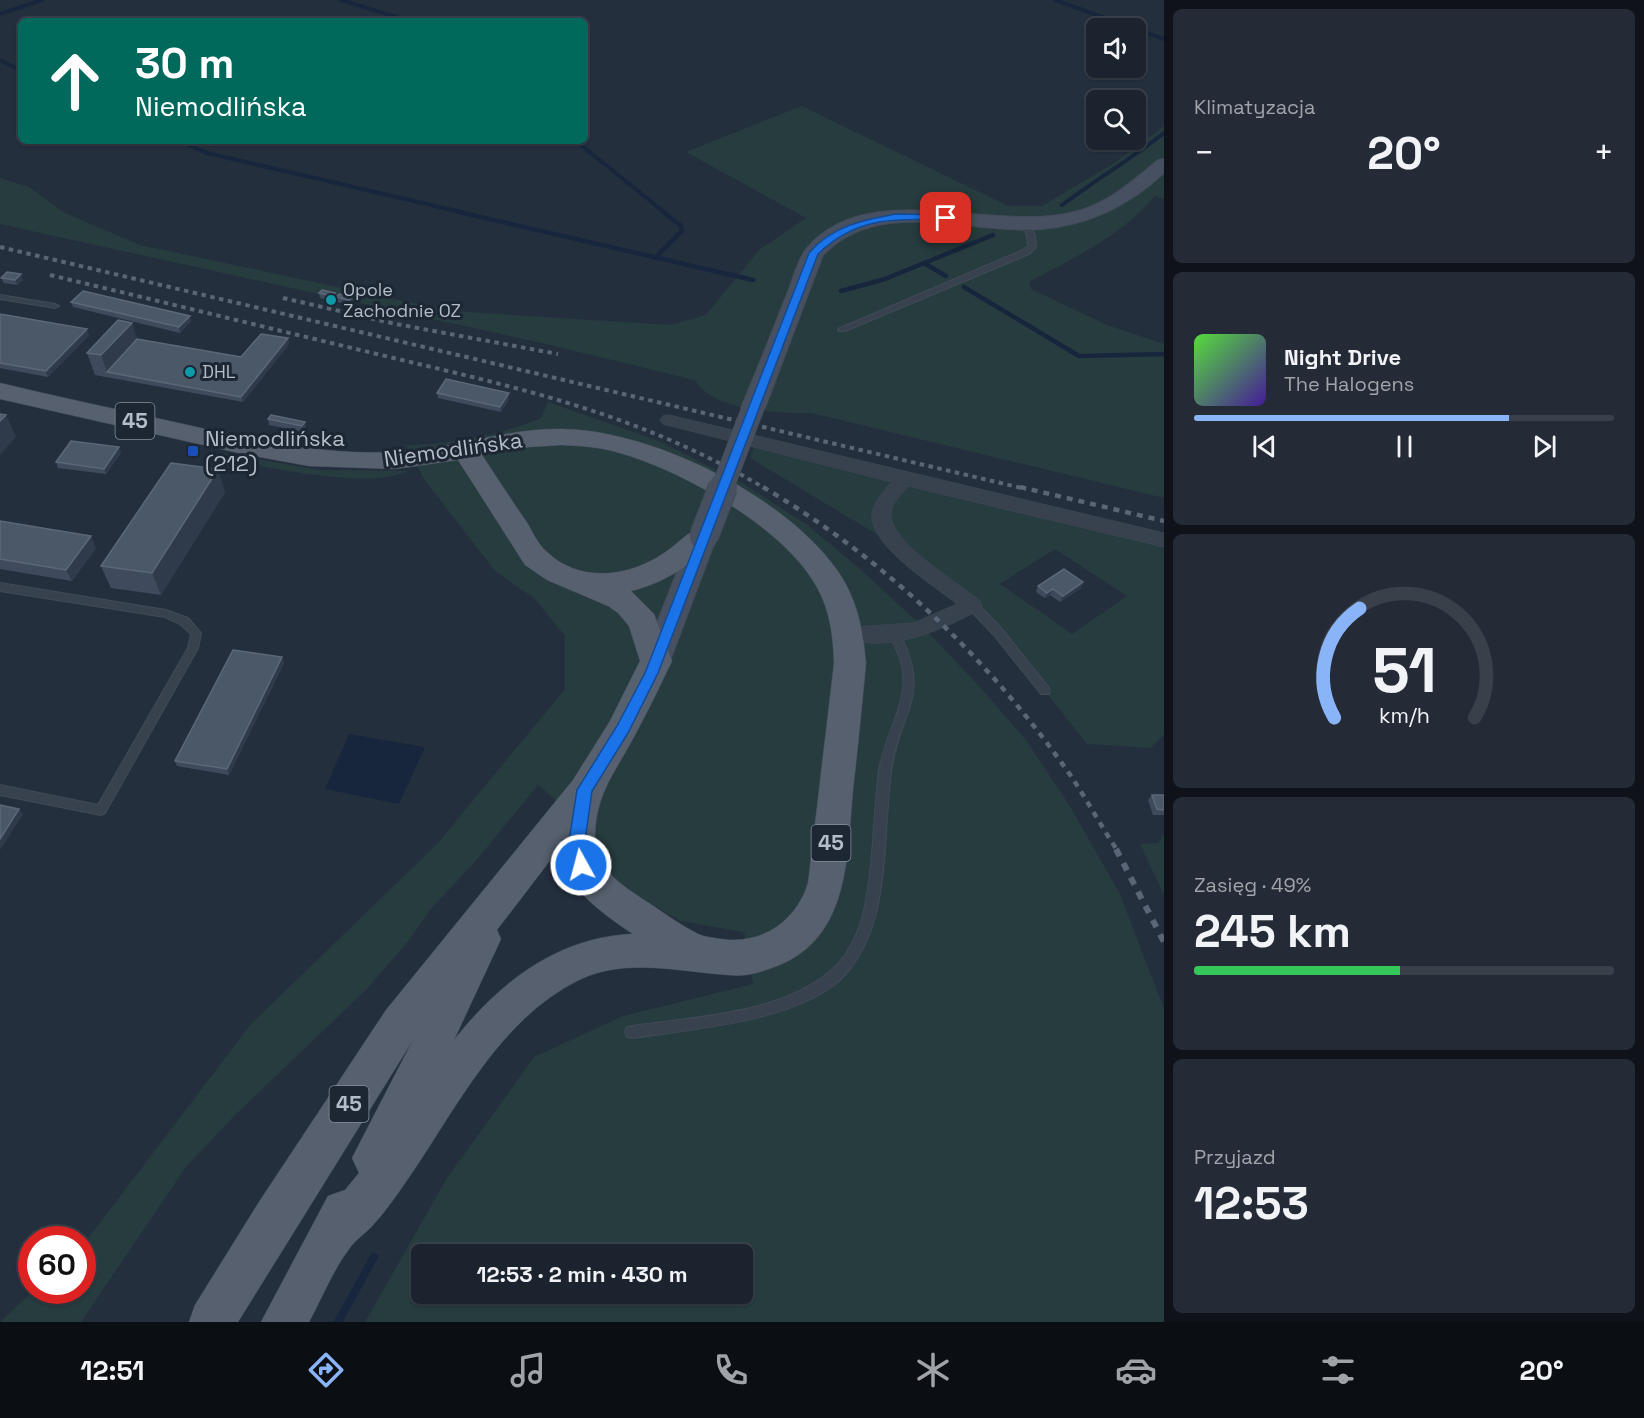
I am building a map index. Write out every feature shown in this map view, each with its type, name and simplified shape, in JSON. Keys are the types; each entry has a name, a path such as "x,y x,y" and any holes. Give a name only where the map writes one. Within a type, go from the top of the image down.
{"main road":[{"path":"656,661 814,253 832,236 863,223 896,217 926,216 998,223 1073,218 1109,206 1124,197 1164,164"},
{"name":"Niemodlińska","path":"0,391 293,455 354,460 420,458 548,437 586,438 631,447 677,465 749,506 794,537 834,589 849,633"},
{"path":"496,444 513,522"},
{"path":"465,450 513,522 522,542 535,558 557,573 619,598 637,613 643,622 656,661"},
{"path":"420,458 479,474"},
{"path":"584,585 614,584 647,578 672,563 704,536"},
{"name":"45","path":"284,1322 334,1231 366,1200 449,1080 487,1032 542,978 593,957 626,952 693,952 737,958 769,950 799,933 818,910 824,896 830,849 850,663 849,633"},
{"name":"45","path":"212,1322 280,1209 400,1024 585,790 622,729 656,661"},
{"path":"585,790 577,841 578,854 585,871 602,891 693,952"},
{"path":"334,1231 404,1102 501,897"}],"street":[{"path":"669,420 904,479 1164,540"},
{"path":"849,633 895,636 925,629 972,605 901,549 884,531 882,510 904,479"}],"lane":[{"path":"842,329 1026,252 1032,247 1032,242 1025,223"},
{"path":"0,297 55,306"},
{"path":"0,587 166,614 184,621 196,633 193,648 102,810 0,790"},
{"path":"972,605 997,631 1045,692"},
{"path":"632,1032 734,1015 787,1001 825,983 841,970 863,934 869,913 880,843 886,764 907,699 907,665 895,636"}],"green space":[{"path":"802,106 1008,206 1042,206 1132,150 1146,150 1146,140 1164,126 1164,199 1155,196 1127,223 1096,245 1029,282 1031,289 1107,325 1164,344 1164,498 811,413 781,413 747,408 716,398 695,380 546,344 0,224 0,178 29,187 65,213 140,245 451,311 670,325 706,315 759,250 806,218 686,152"},
{"path":"548,402 659,441 742,483 806,524 859,568 925,629 1026,740 1071,808 1120,894 1164,1009 1164,1322 365,1322 447,1178 534,1057 623,1016 753,984 744,932 680,921 602,874 588,828 538,785 474,863 430,910 410,939 368,988 234,1116 186,1167 96,1300 96,1228 251,1024 437,844 565,689 565,636 534,598 495,571 424,479 406,445 475,438 541,418"},
{"path":"757,439 1164,540 1164,735 1150,748 1087,744 997,631 901,549 750,458","holes":["1055,549 1127,596 1072,634 1000,584"]},
{"path":"222,453 319,470 408,471 390,477 342,478 218,458"},
{"path":"1164,834 1164,895 1140,844 1158,843"},
{"path":"19,1304 93,1304 81,1322 0,1322"}],"water":[{"path":"349,734 425,747 399,804 325,789"}],"building":[{"path":"7,272 21,274 15,280 1,278"},
{"path":"322,290 335,293 332,296 319,293"},
{"path":"83,291 190,316 179,327 71,302"},
{"path":"339,294 352,297 350,300 336,297"},
{"path":"0,314 87,329 46,371 0,363"},
{"path":"118,320 132,323 101,355 87,353"},
{"name":"DHL","path":"261,334 288,338 241,397 107,372 137,339 241,357"},
{"path":"446,379 509,393 500,407 437,393"},
{"path":"271,415 305,422 302,426 268,419"},
{"path":"71,441 119,447 104,469 56,462"},
{"path":"171,463 218,469 152,573 101,566"},
{"path":"0,521 91,536 66,570 0,559"},
{"path":"1064,569 1083,582 1063,596 1053,589 1047,593 1038,586"},
{"path":"233,650 282,657 227,769 175,761"},
{"path":"1152,795 1164,795 1164,810 1157,809"},
{"path":"0,805 19,809 0,839"}],"waterway":[{"path":"0,14 42,0"},
{"path":"341,0 399,18"},
{"path":"1055,0 1164,39"},
{"path":"0,60 18,69"},
{"path":"1062,205 1164,133"},
{"path":"187,144 207,153 461,212"},
{"path":"580,144 664,212"},
{"path":"455,211 753,280"},
{"path":"656,257 682,231 681,226 662,211"},
{"path":"924,263 993,235"},
{"path":"841,291 885,279 924,263"},
{"path":"924,263 946,276"},
{"path":"964,287 1079,356 1164,354"},
{"path":"338,1322 374,1257"}],"railway":[{"path":"0,247 1026,489"},
{"path":"50,275 479,379 577,406 671,441 719,463 766,489"},
{"path":"283,298 396,324 558,354"},
{"path":"763,487 851,546 893,580 970,652 1006,692 1071,776 1117,850"},
{"path":"1020,487 1164,521"},
{"path":"1116,849 1164,942"}],"place":[{"name":"Opole Zachodnie OZ","path":"331,300"},
{"name":"DHL","path":"190,372"},
{"name":"Niemodlińska (212)","path":"193,451"}],"route":[{"path":"581,865 577,841 585,790 652,673 814,253 832,236 863,223 896,217 946,218"}]}
